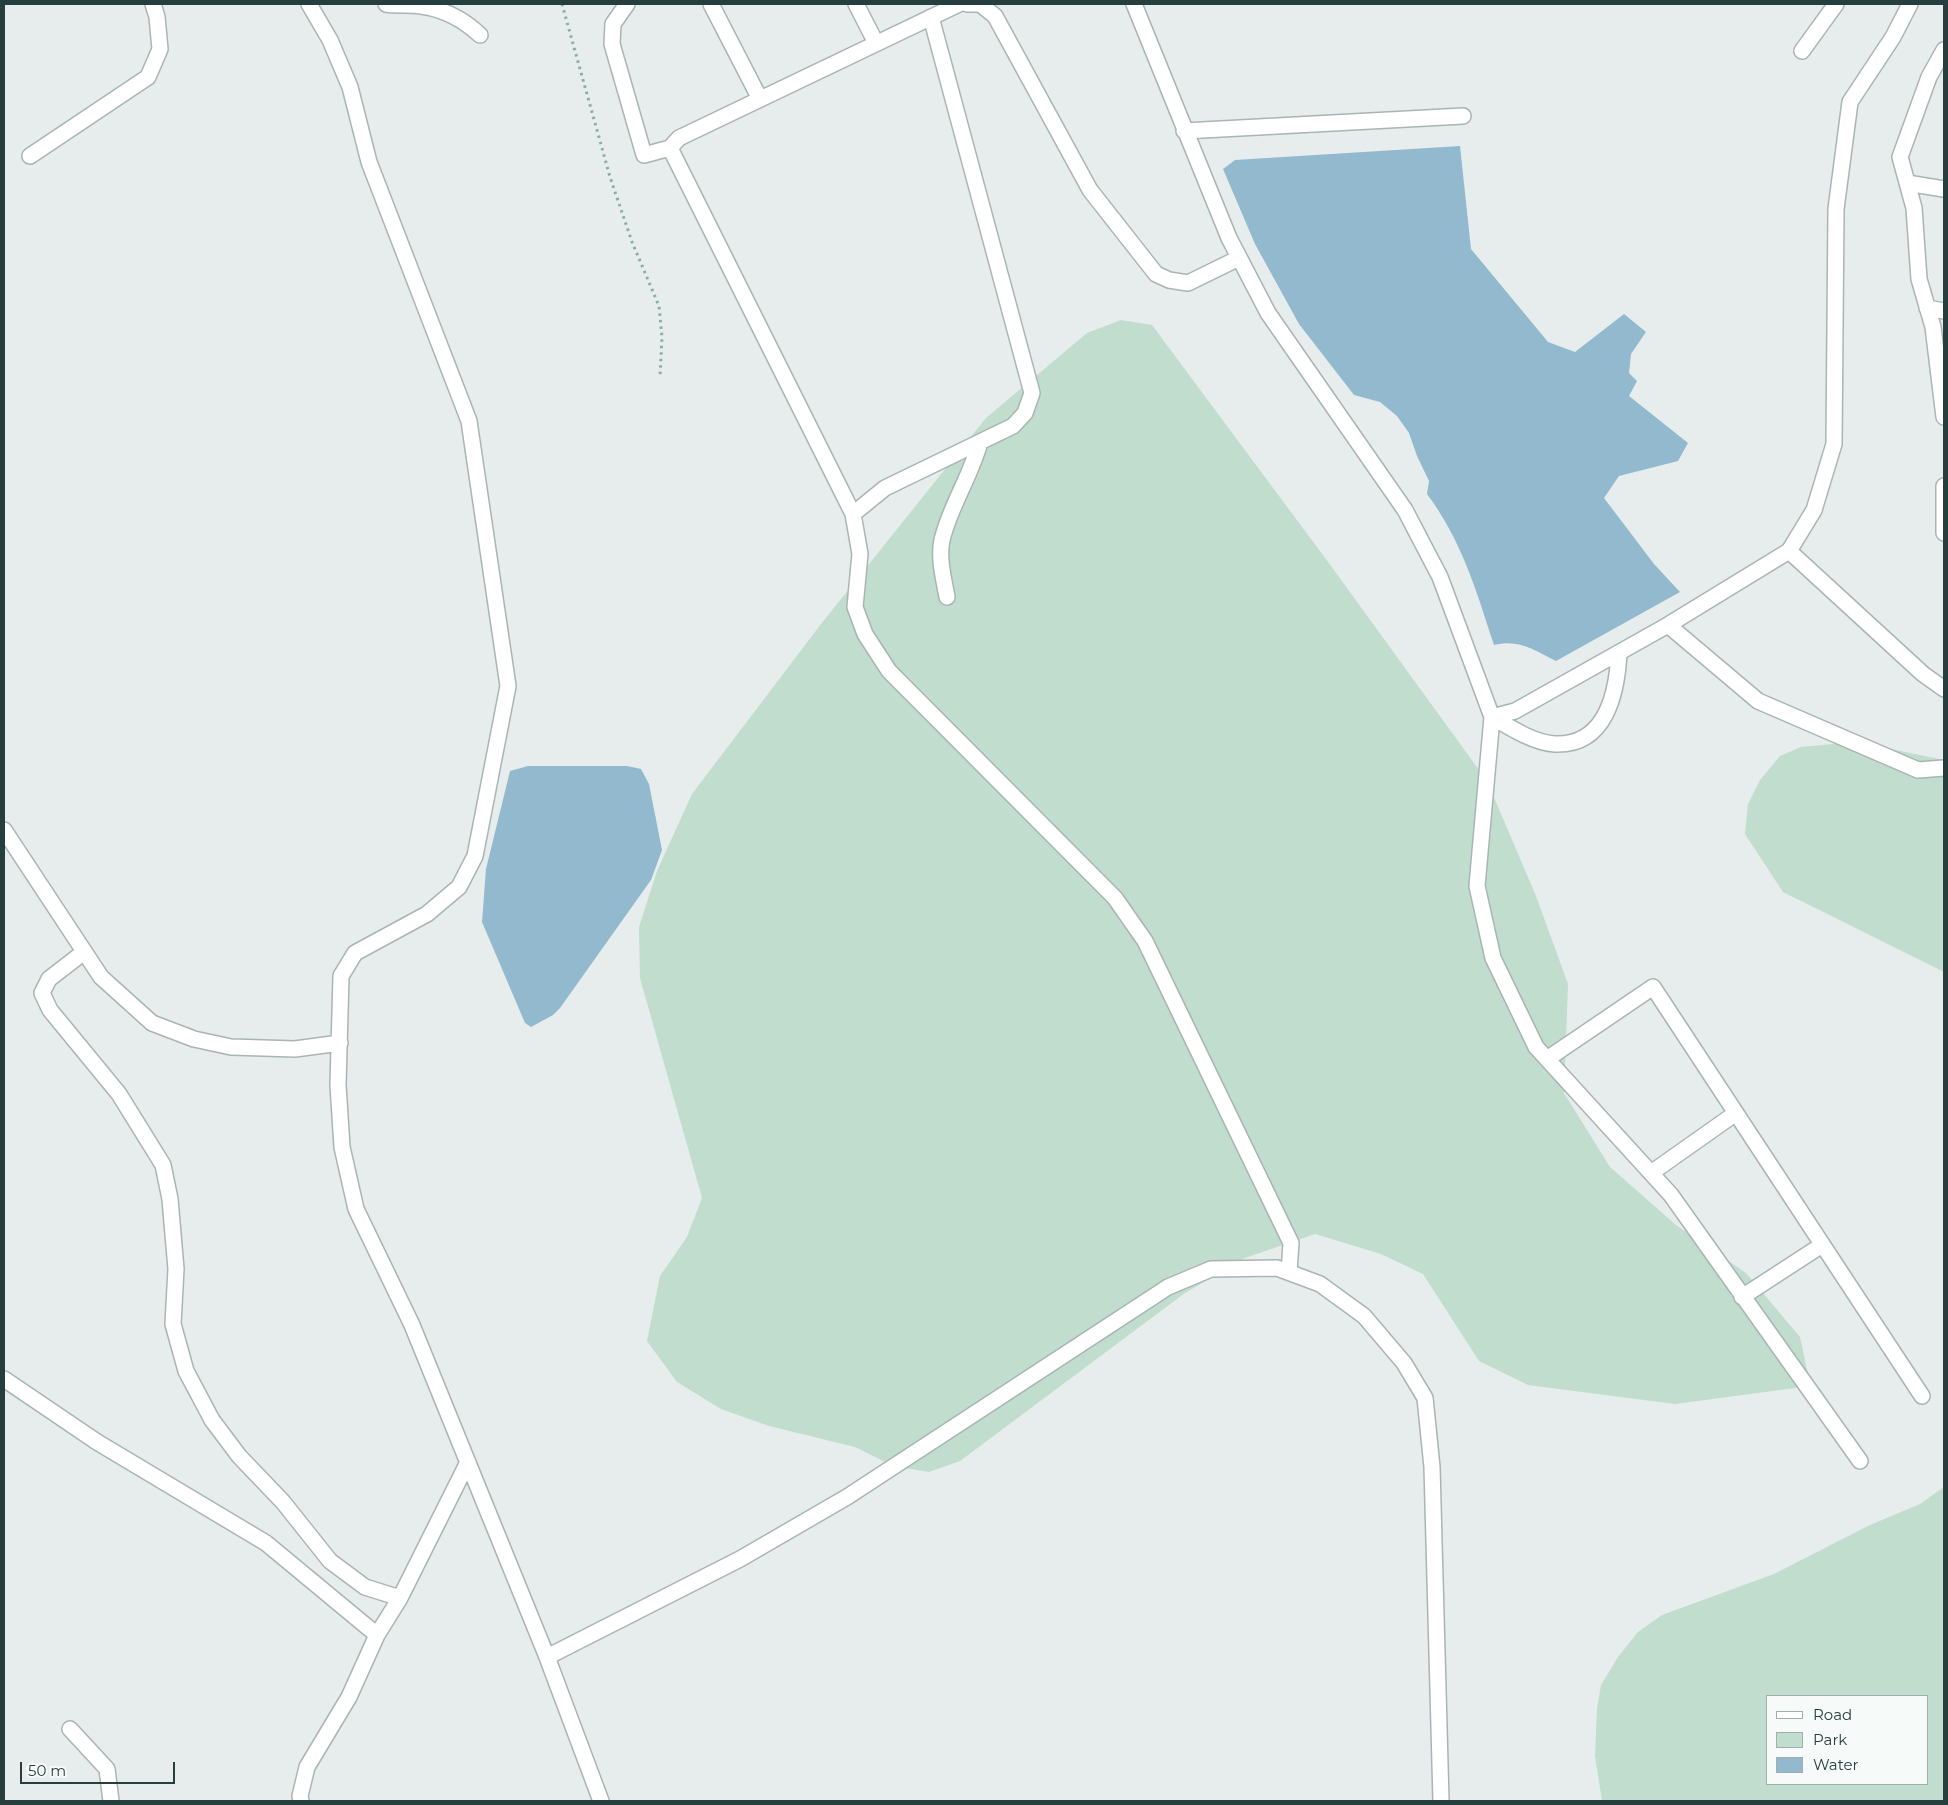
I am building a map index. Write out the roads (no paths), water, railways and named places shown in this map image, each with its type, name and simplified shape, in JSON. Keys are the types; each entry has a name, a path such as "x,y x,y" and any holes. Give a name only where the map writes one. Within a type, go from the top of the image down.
{"street":[{"path":"30,156 148,78 160,49 158,17 153,4"},
{"path":"309,4 330,40 350,87 369,162 469,421 508,686 475,856 459,887 427,914 355,953 341,976 338,1085 342,1147 356,1210 412,1325 547,1657 601,1801"},
{"path":"386,4 423,6 447,13 464,20 480,35"},
{"path":"627,4 613,24 612,44 644,155 670,148 679,138 958,4"},
{"path":"711,4 760,99"},
{"path":"856,4 876,43"},
{"path":"969,4 980,4 994,16 1090,190 1156,274 1169,280 1188,283 1239,258"},
{"path":"1134,4 1228,238 1268,313 1405,510 1440,577 1492,717 1477,886 1493,958 1536,1047 1671,1195 1860,1461"},
{"path":"1802,52 1836,4"},
{"path":"1492,717 1515,711 1668,625 1789,550 1814,510 1834,444 1836,209 1850,102 1893,37 1910,4"},
{"path":"853,514 885,488 1013,426 1025,412 1032,393 931,17"},
{"path":"1944,50 1929,77 1900,157 1914,208 1919,279 1933,328 1944,417"},
{"path":"1184,131 1462,116"},
{"path":"670,148 853,514 860,554 855,607 865,634 889,671 1108,891 1145,941 1292,1242 1289,1272"},
{"path":"1907,183 1944,189"},
{"path":"1928,308 1944,311"},
{"path":"947,597 942,575 942,541 953,508 975,459 980,442"},
{"path":"1944,486 1944,533"},
{"path":"1789,550 1923,674 1944,689"},
{"path":"1668,625 1758,701 1918,770 1944,768"},
{"path":"1492,717 1517,732 1553,744 1575,742 1593,731 1605,717 1618,676 1619,652"},
{"path":"4,830 101,977 152,1022 194,1038 240,1047 295,1049 340,1043"},
{"path":"84,952 49,979 42,993 50,1010 119,1094 163,1165 170,1199 176,1269 173,1324 186,1370 212,1420 239,1456 283,1502 330,1561 365,1587 400,1598"},
{"path":"1547,1059 1653,987 1922,1396"},
{"path":"1651,1174 1736,1114"},
{"path":"1742,1297 1822,1245"},
{"path":"547,1657 740,1559 847,1497 1168,1287 1211,1269 1276,1268 1320,1284 1364,1316 1404,1363 1425,1398 1432,1467 1441,1801"},
{"path":"4,1379 97,1442 266,1543 377,1635"},
{"path":"301,1801 300,1796 307,1767 349,1697 377,1635 400,1598 468,1462"},
{"path":"70,1729 107,1769 110,1801"}],"water":[{"path":"1460,146 1471,249 1548,342 1575,352 1624,314 1646,332 1631,354 1629,373 1637,381 1629,396 1688,443 1678,461 1619,476 1604,498 1654,564 1680,592 1556,661 1519,645 1511,643 1494,645 1467,566 1450,530 1427,494 1429,481 1409,433 1397,416 1380,402 1354,395 1299,324 1255,244 1223,169 1235,160"},
{"path":"528,766 627,766 641,769 649,784 662,850 651,880 560,1008 553,1015 531,1027 525,1023 482,922 486,869 510,771"}]}
